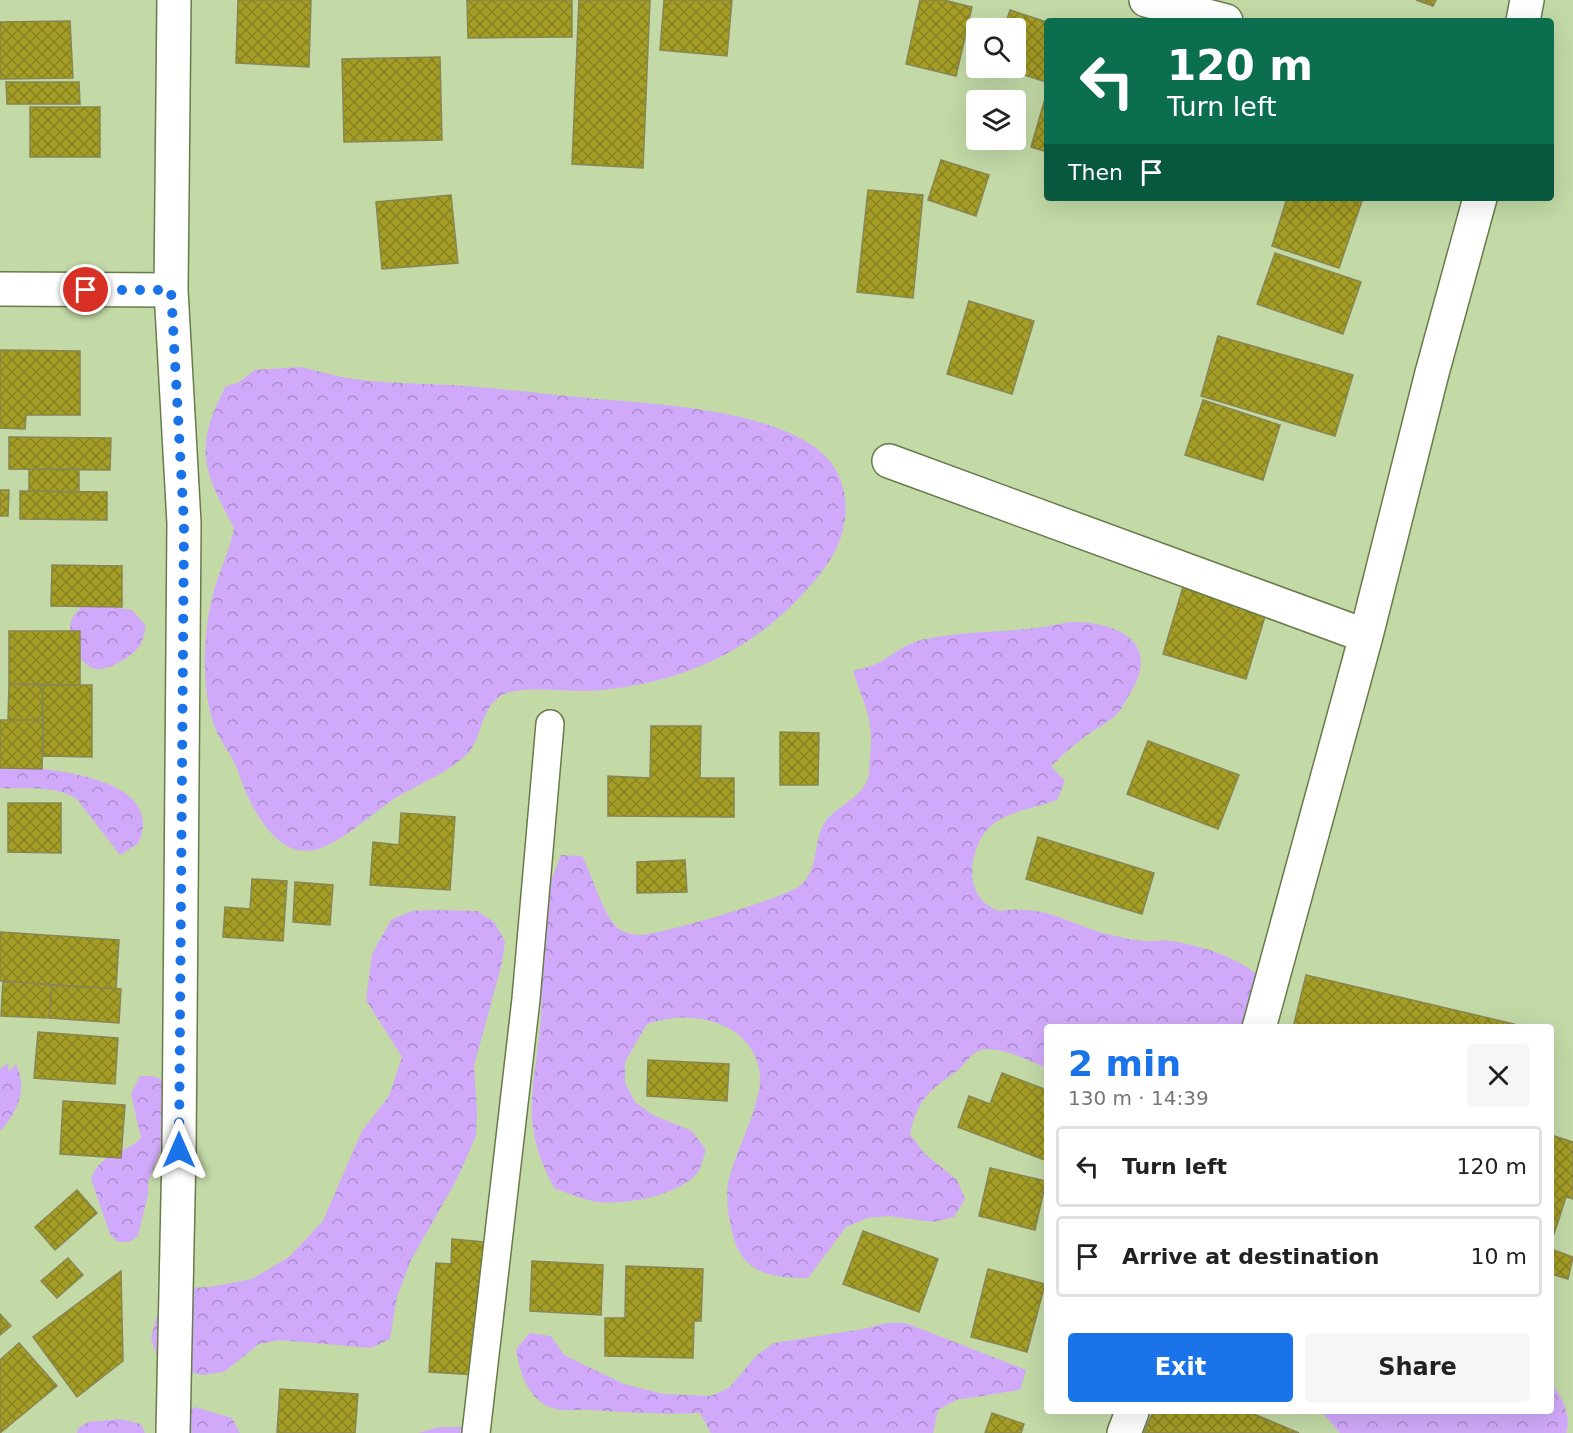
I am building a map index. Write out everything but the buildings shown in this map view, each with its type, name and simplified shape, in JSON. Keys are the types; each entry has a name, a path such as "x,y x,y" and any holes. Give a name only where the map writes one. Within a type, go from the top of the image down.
{"street":[{"path":"173,1433 179,1150 184,523 171,290 174,0"},
{"path":"1146,0 1215,18"},
{"path":"1524,18 1527,0"},
{"path":"1260,1024 1366,636 1429,385 1479,201"},
{"path":"0,289 171,290"},
{"path":"889,461 1366,636"},
{"path":"1124,1433 1131,1414"}],"lane":[{"path":"476,1433 526,999 550,724"}],"green space":[{"path":"301,367 341,377 371,381 482,387 691,408 762,423 793,435 819,450 836,470 845,496 846,509 842,535 831,559 800,597 775,621 748,641 720,657 657,680 588,691 529,690 507,693 499,697 488,710 472,748 459,761 397,797 331,843 316,850 297,850 277,839 260,819 247,795 233,760 215,729 209,707 205,656 210,606 234,528 209,474 206,443 209,426 226,386 238,383 255,370"},
{"path":"85,603 132,610 146,626 142,641 135,652 112,666 101,669 96,669 84,662 72,643 70,628 73,617"},
{"path":"1069,622 1086,623 1117,630 1137,647 1141,659 1139,674 1118,713 1078,742 1051,766 1065,781 1057,800 1010,815 988,829 982,837 974,859 972,870 976,891 984,902 998,911 1043,912 1107,934 1138,940 1168,940 1183,943 1234,960 1265,982 1256,1024 1044,1024 1044,1067 1002,1051 986,1049 977,1052 926,1096 917,1111 910,1134 924,1153 957,1180 965,1199 954,1217 933,1222 889,1216 867,1218 846,1227 808,1278 778,1276 755,1268 739,1251 734,1238 727,1197 729,1178 757,1100 760,1072 750,1047 737,1034 719,1024 699,1018 679,1018 647,1024 625,1062 625,1083 635,1102 653,1115 692,1131 706,1150 698,1172 690,1180 667,1192 624,1202 611,1203 583,1199 555,1189 543,1165 536,1143 532,1103 541,1016 542,916 547,892 561,855 582,856 613,923 621,930 640,935 697,922 790,891 801,885 811,871 821,829 825,822 859,793 868,779 870,722 853,671 877,663 921,640 958,634 1051,626"},
{"path":"0,756 39,768 98,780 115,787 130,797 140,809 143,825 138,844 120,855 76,798 67,794 39,788 0,788"},
{"path":"412,911 477,911 494,922 505,941 502,963 474,1066 476,1136 457,1179 411,1260 397,1297 390,1339 371,1348 280,1340 259,1344 224,1372 202,1375 159,1361 151,1339 156,1318 167,1298 189,1288 210,1287 252,1279 289,1257 323,1221 362,1131 389,1096 402,1057 366,1000 372,954 391,920"},
{"path":"8,1063 9,1072 16,1064 21,1091 12,1116 0,1131 0,1069"},
{"path":"140,1076 152,1076 171,1083 173,1119 148,1182 148,1194 138,1236 129,1242 118,1242 110,1234 91,1179 107,1158 141,1138 131,1094"},
{"path":"886,1323 906,1323 1026,1370 1020,1390 956,1400 938,1410 933,1433 711,1433 700,1413 567,1410 545,1405 528,1388 521,1373 516,1349 530,1333 551,1336 564,1355 624,1384 664,1394 710,1396 729,1388 757,1355 774,1343 863,1329"},
{"path":"1554,1388 1565,1407 1568,1421 1566,1433 1340,1433 1324,1414 1554,1414"},
{"path":"195,1407 232,1418 240,1433 171,1433 178,1417"},
{"path":"121,1419 141,1424 145,1433 77,1433 78,1428 88,1422"},
{"path":"439,1427 463,1427 468,1433 418,1433"}],"route":[{"path":"86,290 171,290 184,523 179,1150"}]}
